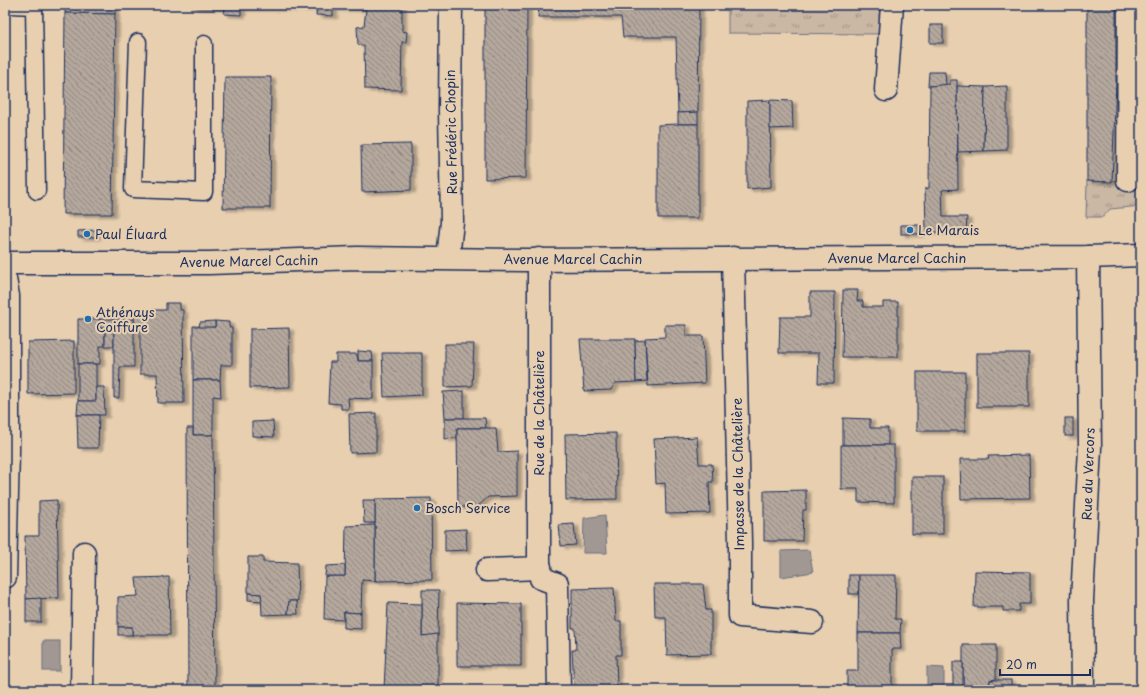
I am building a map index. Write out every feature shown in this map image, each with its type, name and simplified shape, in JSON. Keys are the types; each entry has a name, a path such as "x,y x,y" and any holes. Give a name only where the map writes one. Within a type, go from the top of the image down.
{"street":[{"name":"Rue Frédéric Chopin","path":"448,258 452,222 450,110 451,5"},
{"path":"886,90 892,5"},
{"path":"1128,180 1135,82 1129,5"},
{"name":"Avenue Marcel Cachin","path":"5,263 209,263 357,258 539,259 1088,257 1139,251"},
{"name":"Rue du Vercors","path":"1083,690 1082,600 1090,441 1088,257"},
{"name":"Impasse de la Châtelière","path":"733,258 740,542 740,616 812,622"},
{"name":"Rue de la Châtelière","path":"539,259 540,567"},
{"path":"5,279 8,296 8,451 5,577"},
{"path":"82,690 84,552"},
{"path":"487,570 540,567 541,578 558,584 559,690"}],"lane":[{"path":"11,5 34,6 37,191"},
{"path":"138,42 133,189 204,192 204,44"}],"green space":[{"path":"728,5 883,5 883,34 728,33"},
{"path":"1141,180 1141,206 1110,209 1103,217 1086,217 1087,181"}],"shaded area":[{"path":"605,515 607,553 583,553 584,518"},
{"path":"809,550 813,572 781,577 781,551"},
{"path":"43,641 60,641 60,671 43,671"},
{"path":"927,667 944,668 944,690 927,690"}],"building":[{"path":"65,5 115,5 115,14 65,13"},
{"path":"193,5 402,5 402,31 407,32 406,42 402,42 401,90 365,89 364,46 358,45 357,27 364,26 366,9 333,8 333,16 316,15 317,8 241,8 241,15 224,14 225,8 193,7"},
{"path":"485,5 527,5 526,178 485,179"},
{"path":"539,5 699,5 698,112 678,113 676,37 623,37 621,17 538,17"},
{"path":"1087,5 1116,5 1116,81 1112,182 1087,181"},
{"path":"1138,5 1141,5 1141,67 1138,67"},
{"path":"65,13 115,14 112,214 63,214"},
{"path":"930,25 943,25 943,43 930,43"},
{"path":"929,72 945,72 946,85 928,86"},
{"path":"225,77 271,77 270,208 223,208"},
{"path":"950,80 957,80 958,189 942,190 943,217 967,217 966,232 926,232 925,189 929,188 930,86 950,84"},
{"path":"957,86 985,87 984,151 958,152"},
{"path":"1007,86 1007,150 984,151 985,87"},
{"path":"1138,90 1141,90 1141,180 1138,180"},
{"path":"770,100 771,187 747,189 747,101"},
{"path":"770,100 792,101 793,128 770,129"},
{"path":"698,112 698,124 678,124 678,113"},
{"path":"698,124 698,218 658,218 658,125"},
{"path":"411,144 411,190 362,192 361,145"},
{"name":"Le Marais","path":"901,225 919,225 919,234 901,234"},
{"name":"Paul Éluard","path":"96,230 96,237 78,237 78,231"},
{"path":"843,290 858,290 857,301 863,301 863,307 883,307 883,302 898,302 898,357 842,357"},
{"path":"810,292 835,292 834,383 818,383 819,353 779,353 780,317 810,317"},
{"path":"166,303 180,303 180,310 183,310 184,403 158,403 157,374 140,374 140,330 134,330 134,310 166,310"},
{"path":"78,319 100,319 100,328 105,328 105,346 100,346 100,364 78,364"},
{"path":"100,319 114,319 114,346 105,346 105,328 100,328"},
{"path":"114,319 134,319 134,367 120,367 119,398 114,398"},
{"path":"215,321 229,322 229,327 232,328 232,365 221,365 220,380 193,380 193,326 215,327"},
{"path":"215,321 215,327 199,327 200,322"},
{"path":"665,325 686,325 686,336 703,336 705,383 648,386 645,338 665,337"},
{"path":"289,328 290,387 250,388 250,329"},
{"path":"580,339 635,339 636,382 615,383 611,390 584,391"},
{"path":"645,340 647,381 636,382 635,341"},
{"path":"74,341 74,393 28,394 28,342"},
{"path":"445,344 474,344 472,386 445,387"},
{"path":"358,351 372,352 373,361 358,361"},
{"path":"382,353 422,353 422,395 384,397"},
{"path":"977,353 1029,353 1029,407 977,407"},
{"path":"336,354 357,354 358,361 373,361 373,399 348,398 349,409 341,409 341,404 328,403 330,362 336,362"},
{"path":"78,364 96,364 96,401 78,401"},
{"path":"917,372 965,372 965,431 917,431"},
{"path":"193,380 220,380 221,397 213,396 213,435 193,435"},
{"path":"96,387 104,387 105,415 77,415 78,401 96,401"},
{"path":"464,391 464,418 445,418 443,392"},
{"path":"376,413 376,452 350,453 349,414"},
{"path":"77,415 99,415 98,448 78,448"},
{"path":"445,418 485,418 486,428 457,428 457,438 445,439"},
{"path":"843,418 870,419 870,428 888,428 888,445 843,445"},
{"path":"1065,418 1073,418 1073,436 1065,436"},
{"path":"273,421 274,437 252,436 252,422"},
{"path":"187,428 193,428 193,435 213,435 215,690 188,690"},
{"path":"457,428 496,428 498,452 517,451 517,496 488,497 477,507 458,507"},
{"path":"616,433 617,499 566,500 565,434"},
{"path":"697,437 699,464 712,464 713,482 709,482 710,513 666,514 665,483 656,484 654,439"},
{"path":"841,445 894,445 894,503 858,502 858,489 841,489"},
{"path":"1029,455 1030,498 961,499 960,459 989,459 988,456"},
{"path":"912,477 943,477 943,534 912,534"},
{"path":"806,490 806,510 803,510 802,541 764,541 764,491"},
{"path":"431,498 432,580 375,581 375,499"},
{"path":"57,500 59,598 26,599 25,536 39,536 39,501"},
{"path":"363,500 375,500 375,523 364,523"},
{"path":"574,524 576,545 561,546 559,525"},
{"path":"375,525 375,581 362,580 361,613 344,612 344,620 324,619 325,576 345,576 346,526"},
{"path":"466,529 467,550 445,551 445,530"},
{"path":"248,557 263,557 263,562 297,563 298,601 289,601 288,614 262,615 261,594 248,593"},
{"path":"345,565 345,576 325,576 326,566"},
{"path":"975,571 1030,572 1030,604 1019,604 1019,611 1003,611 1003,607 974,607"},
{"path":"849,575 859,575 859,594 849,594"},
{"path":"859,575 896,575 895,619 901,619 900,633 858,633"},
{"path":"169,577 170,635 132,635 132,627 118,627 118,597 138,596 136,578"},
{"path":"654,584 703,584 706,610 711,610 711,654 667,655 666,617 655,617"},
{"path":"614,588 616,621 621,621 621,655 616,655 617,688 574,689 572,650 576,650 575,628 572,628 572,589"},
{"path":"422,590 439,590 438,635 422,636"},
{"path":"248,593 261,594 262,601 248,600"},
{"path":"41,598 41,622 26,622 26,599"},
{"path":"289,601 297,601 298,614 288,614"},
{"path":"388,603 422,604 422,636 438,634 438,690 384,690"},
{"path":"457,603 521,604 521,666 457,666"},
{"path":"344,612 361,613 361,629 344,628"},
{"path":"118,627 132,627 132,635 118,635"},
{"path":"858,633 900,633 901,649 892,649 892,690 847,689 847,671 858,671"},
{"path":"963,645 996,645 996,679 990,680 990,690 963,690"},
{"path":"953,662 963,662 963,690 953,690"},
{"path":"990,680 1011,680 1011,690 990,690"}],"place":[{"name":"Le Marais","path":"910,230"},
{"name":"Paul Éluard","path":"87,234"},
{"name":"Athénays Coiffure","path":"88,319"},
{"name":"Bosch Service","path":"417,508"}]}
